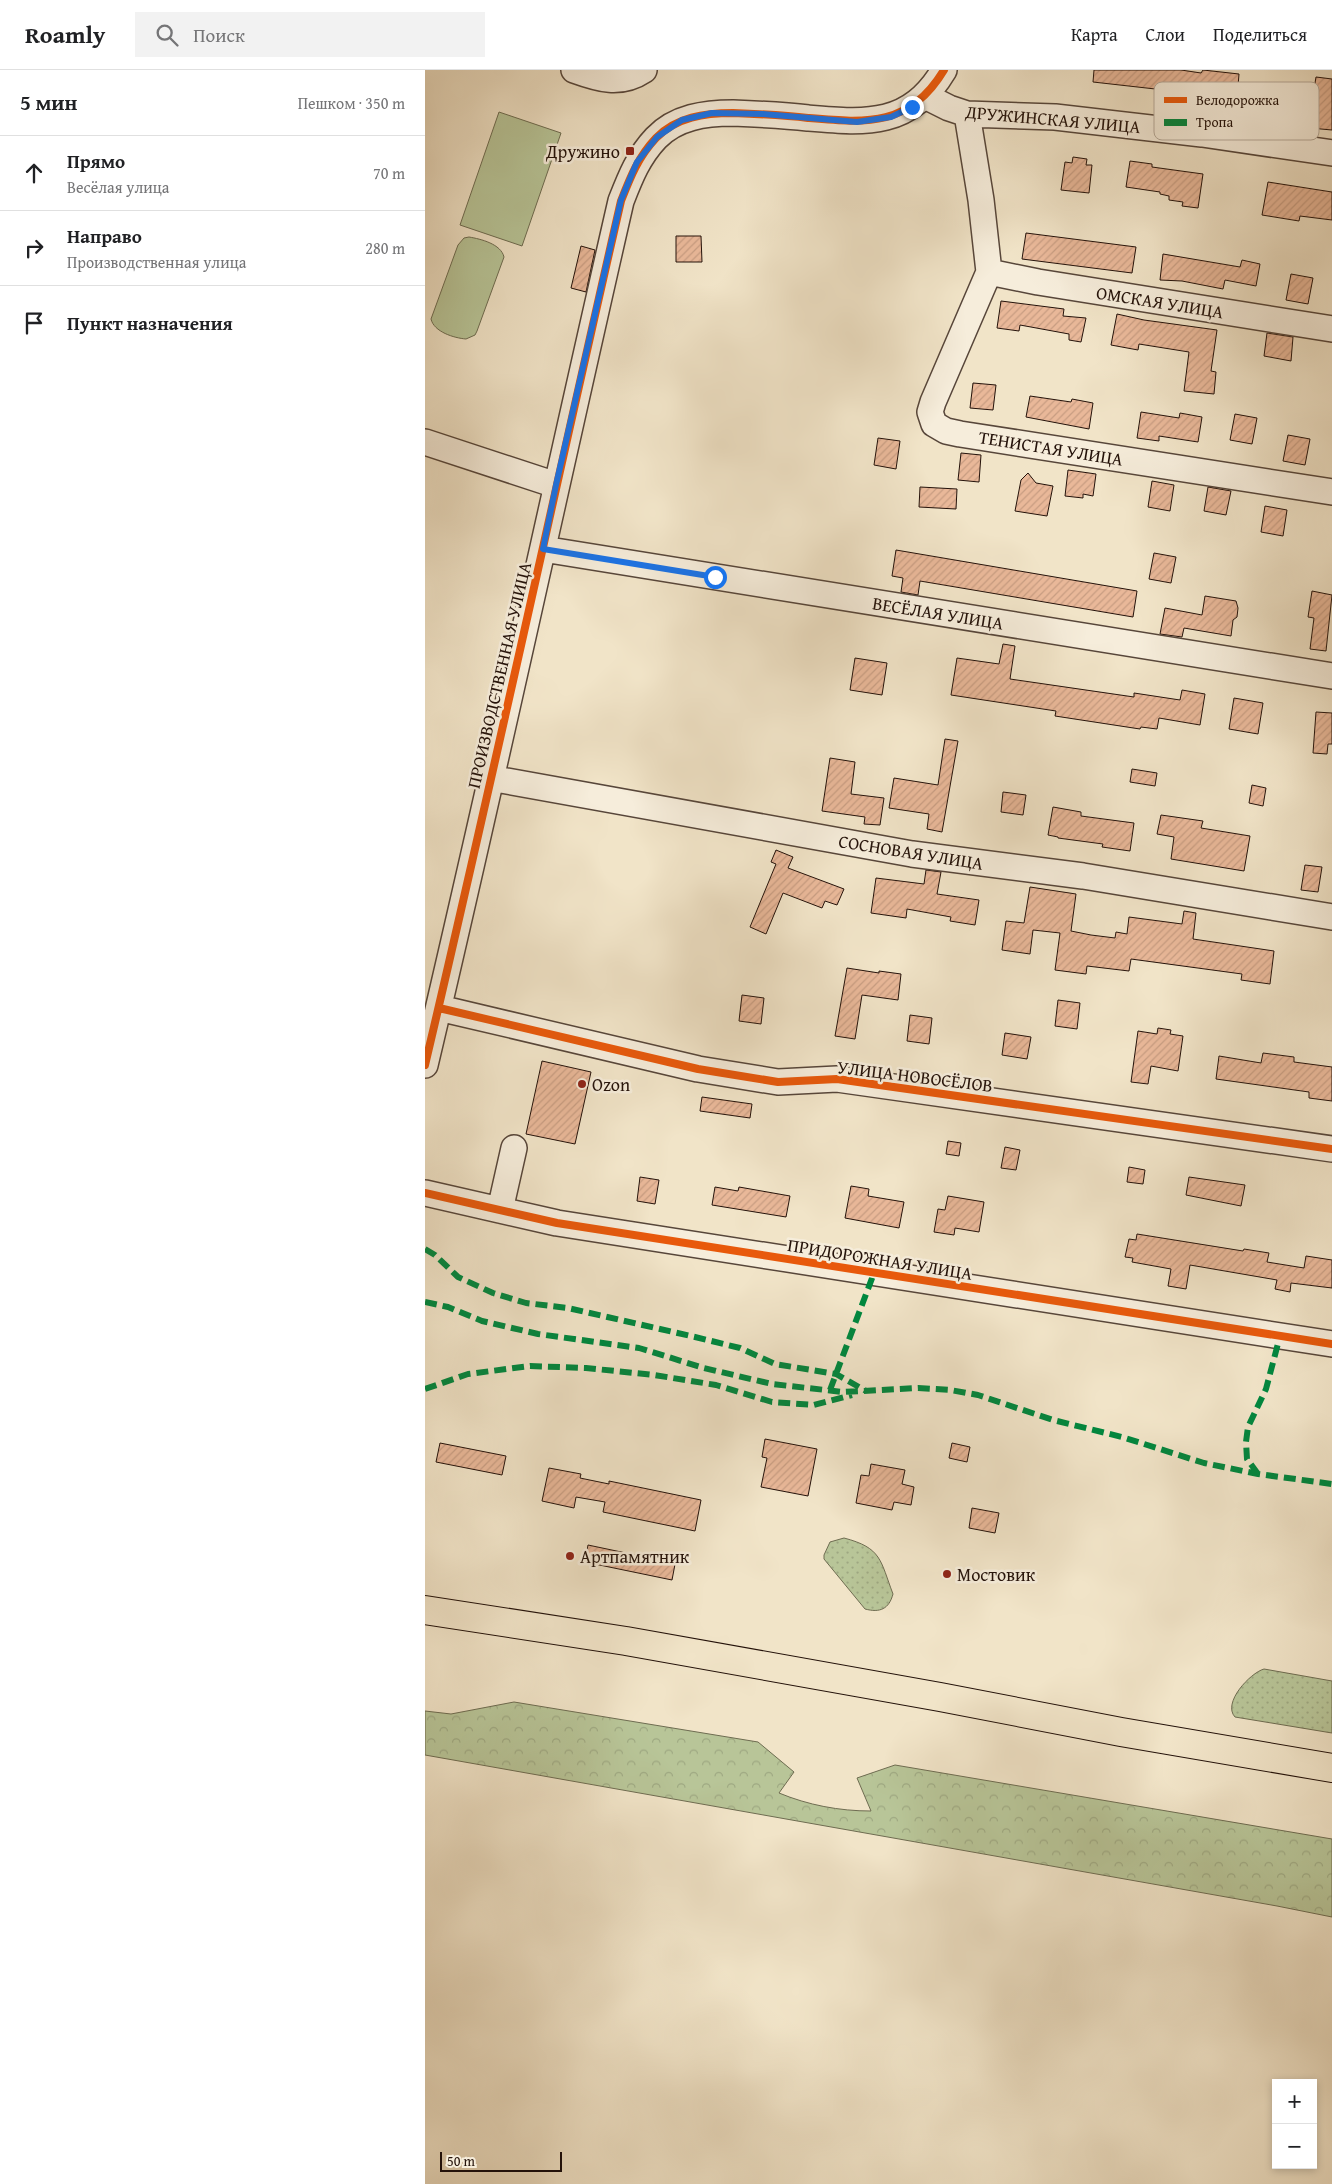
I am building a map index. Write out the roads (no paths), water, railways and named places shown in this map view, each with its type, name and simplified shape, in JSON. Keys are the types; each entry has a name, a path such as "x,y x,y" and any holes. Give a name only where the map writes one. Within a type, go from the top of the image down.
{"main road":[{"path":"425,1610 626,1641 940,1697 1121,1732 1332,1768"}],"street":[{"path":"574,70 595,77 619,81 642,71"},
{"name":"ПРОИЗВОДСТВЕННАЯ УЛИЦА","path":"425,1066 621,200 637,162 657,137 682,120 712,113 763,114 857,122 891,117 912,107 925,96 936,84 944,70"},
{"name":"ДРУЖИНСКАЯ УЛИЦА","path":"925,96 949,108 967,114 1055,117 1154,128"},
{"path":"967,114 981,200 989,272"},
{"name":"ДРУЖИНСКАЯ УЛИЦА","path":"1246,140 1332,152"},
{"name":"ОМСКАЯ УЛИЦА","path":"989,272 1038,282 1332,329"},
{"name":"ТЕНИСТАЯ УЛИЦА","path":"989,272 933,402 930,412 934,424 946,431 960,434 1332,492"},
{"path":"425,442 556,485"},
{"name":"ВЕСЁЛАЯ УЛИЦА","path":"543,549 1332,676"},
{"name":"СОСНОВАЯ УЛИЦА","path":"490,778 912,854 1083,876 1332,917"},
{"name":"УЛИЦА НОВОСЁЛОВ","path":"439,1008 531,1040 777,1082 837,1079 1332,1149"},
{"path":"500,1210 514,1148"},
{"name":"ПРИДОРОЖНАЯ УЛИЦА","path":"425,1193 557,1223 1332,1344"}],"place":[{"name":"Дружино","path":"630,151"},
{"name":"Ozon","path":"582,1084"},
{"name":"Артпамятник","path":"570,1556"},
{"name":"Мостовик","path":"947,1574"}]}
